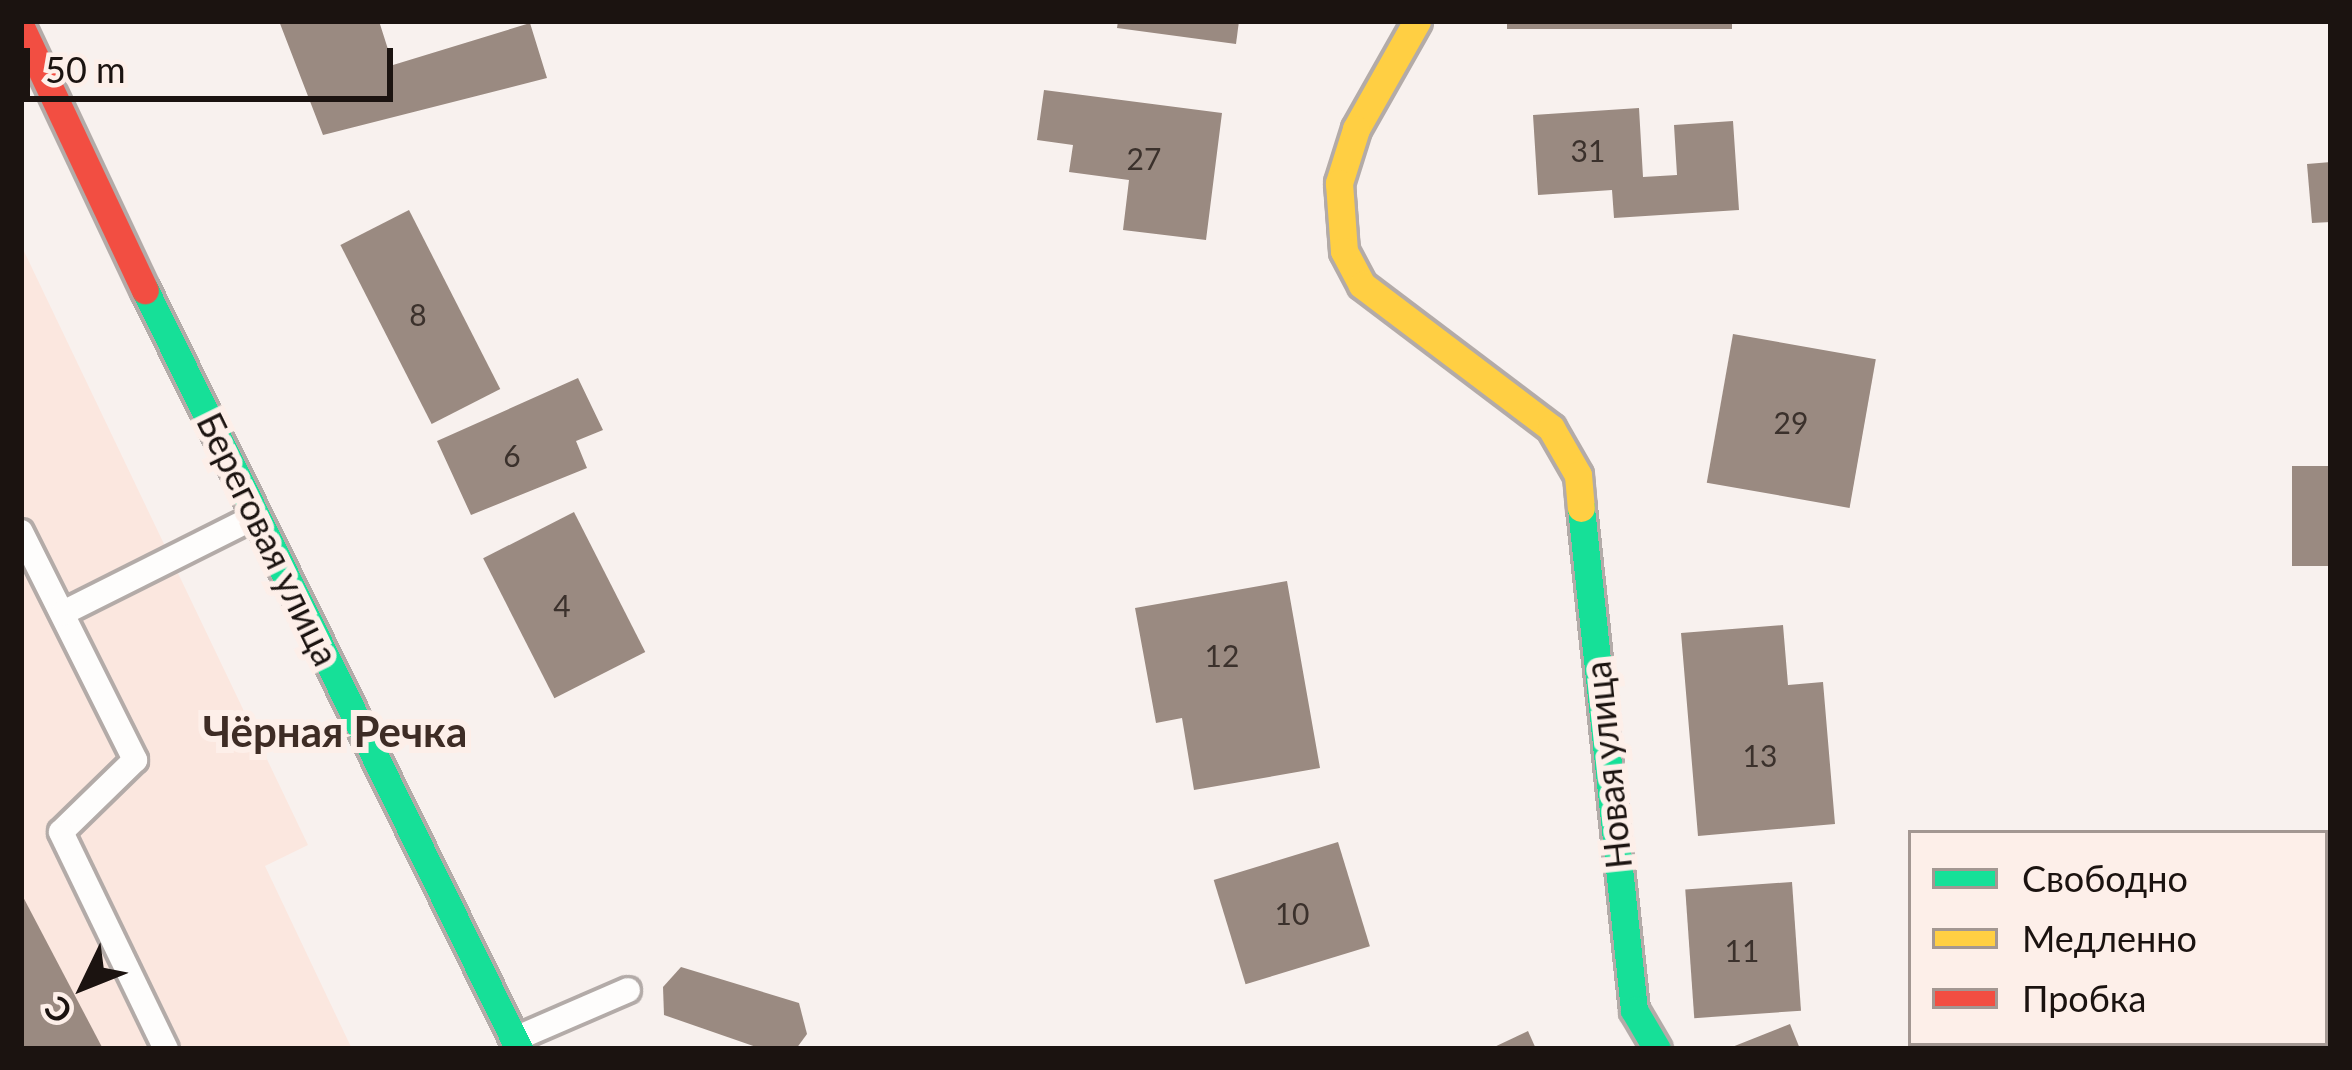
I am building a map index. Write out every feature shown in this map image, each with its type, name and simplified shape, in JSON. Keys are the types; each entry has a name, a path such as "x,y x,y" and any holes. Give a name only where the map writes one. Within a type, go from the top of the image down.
{"street":[{"name":"Новая улица","path":"1417,21 1356,129 1339,183 1344,251 1362,284 1393,311 1551,428 1578,475 1634,1010 1657,1049"},
{"name":"Береговая улица","path":"21,27 253,518 517,1044"}],"lane":[{"path":"63,614 253,518"},
{"path":"21,532 135,760 61,832 166,1049"},
{"path":"517,1044 628,989"}],"shaded area":[{"path":"21,245 308,845 265,866 352,1049 21,1049"}],"building":[{"path":"279,21 379,21 393,65 530,23 547,78 323,135"},
{"path":"1118,21 1239,21 1236,44 1117,28"},
{"path":"1507,21 1732,21 1732,29 1507,29"},
{"path":"1044,90 1222,113 1206,240 1123,230 1129,180 1069,172 1073,145 1037,140"},
{"path":"1639,108 1643,177 1677,175 1674,125 1733,121 1739,210 1614,218 1612,190 1538,195 1533,115"},
{"path":"2331,162 2331,222 2312,223 2307,164"},
{"path":"409,210 500,389 432,424 340,245"},
{"path":"1733,334 1876,359 1850,508 1707,483"},
{"path":"578,378 603,430 576,441 587,468 471,515 437,441"},
{"path":"2292,466 2331,466 2331,566 2292,566"},
{"path":"574,512 645,652 554,698 483,558"},
{"path":"1287,581 1320,768 1194,790 1182,718 1156,723 1135,608"},
{"path":"1783,625 1788,685 1823,682 1835,824 1698,836 1681,633"},
{"path":"1338,842 1370,946 1246,984 1214,880"},
{"path":"1792,882 1801,1011 1694,1018 1685,889"},
{"path":"21,893 103,1049 21,1049"},
{"path":"681,967 799,1003 807,1034 796,1049 762,1049 664,1015 663,987"},
{"path":"1790,1024 1800,1049 1727,1049"},
{"path":"1528,1031 1536,1049 1490,1049"}],"traffic: fast":[{"path":"145,290 519,1049"},
{"path":"1581,508 1634,1010 1657,1049"}],"traffic: slow":[{"path":"1417,21 1356,129 1339,183 1344,251 1362,285 1551,428 1578,475 1581,508"}],"traffic: jam":[{"path":"21,27 145,290"}],"district":[{"name":"Чёрная Речка","path":"335,731"}]}
